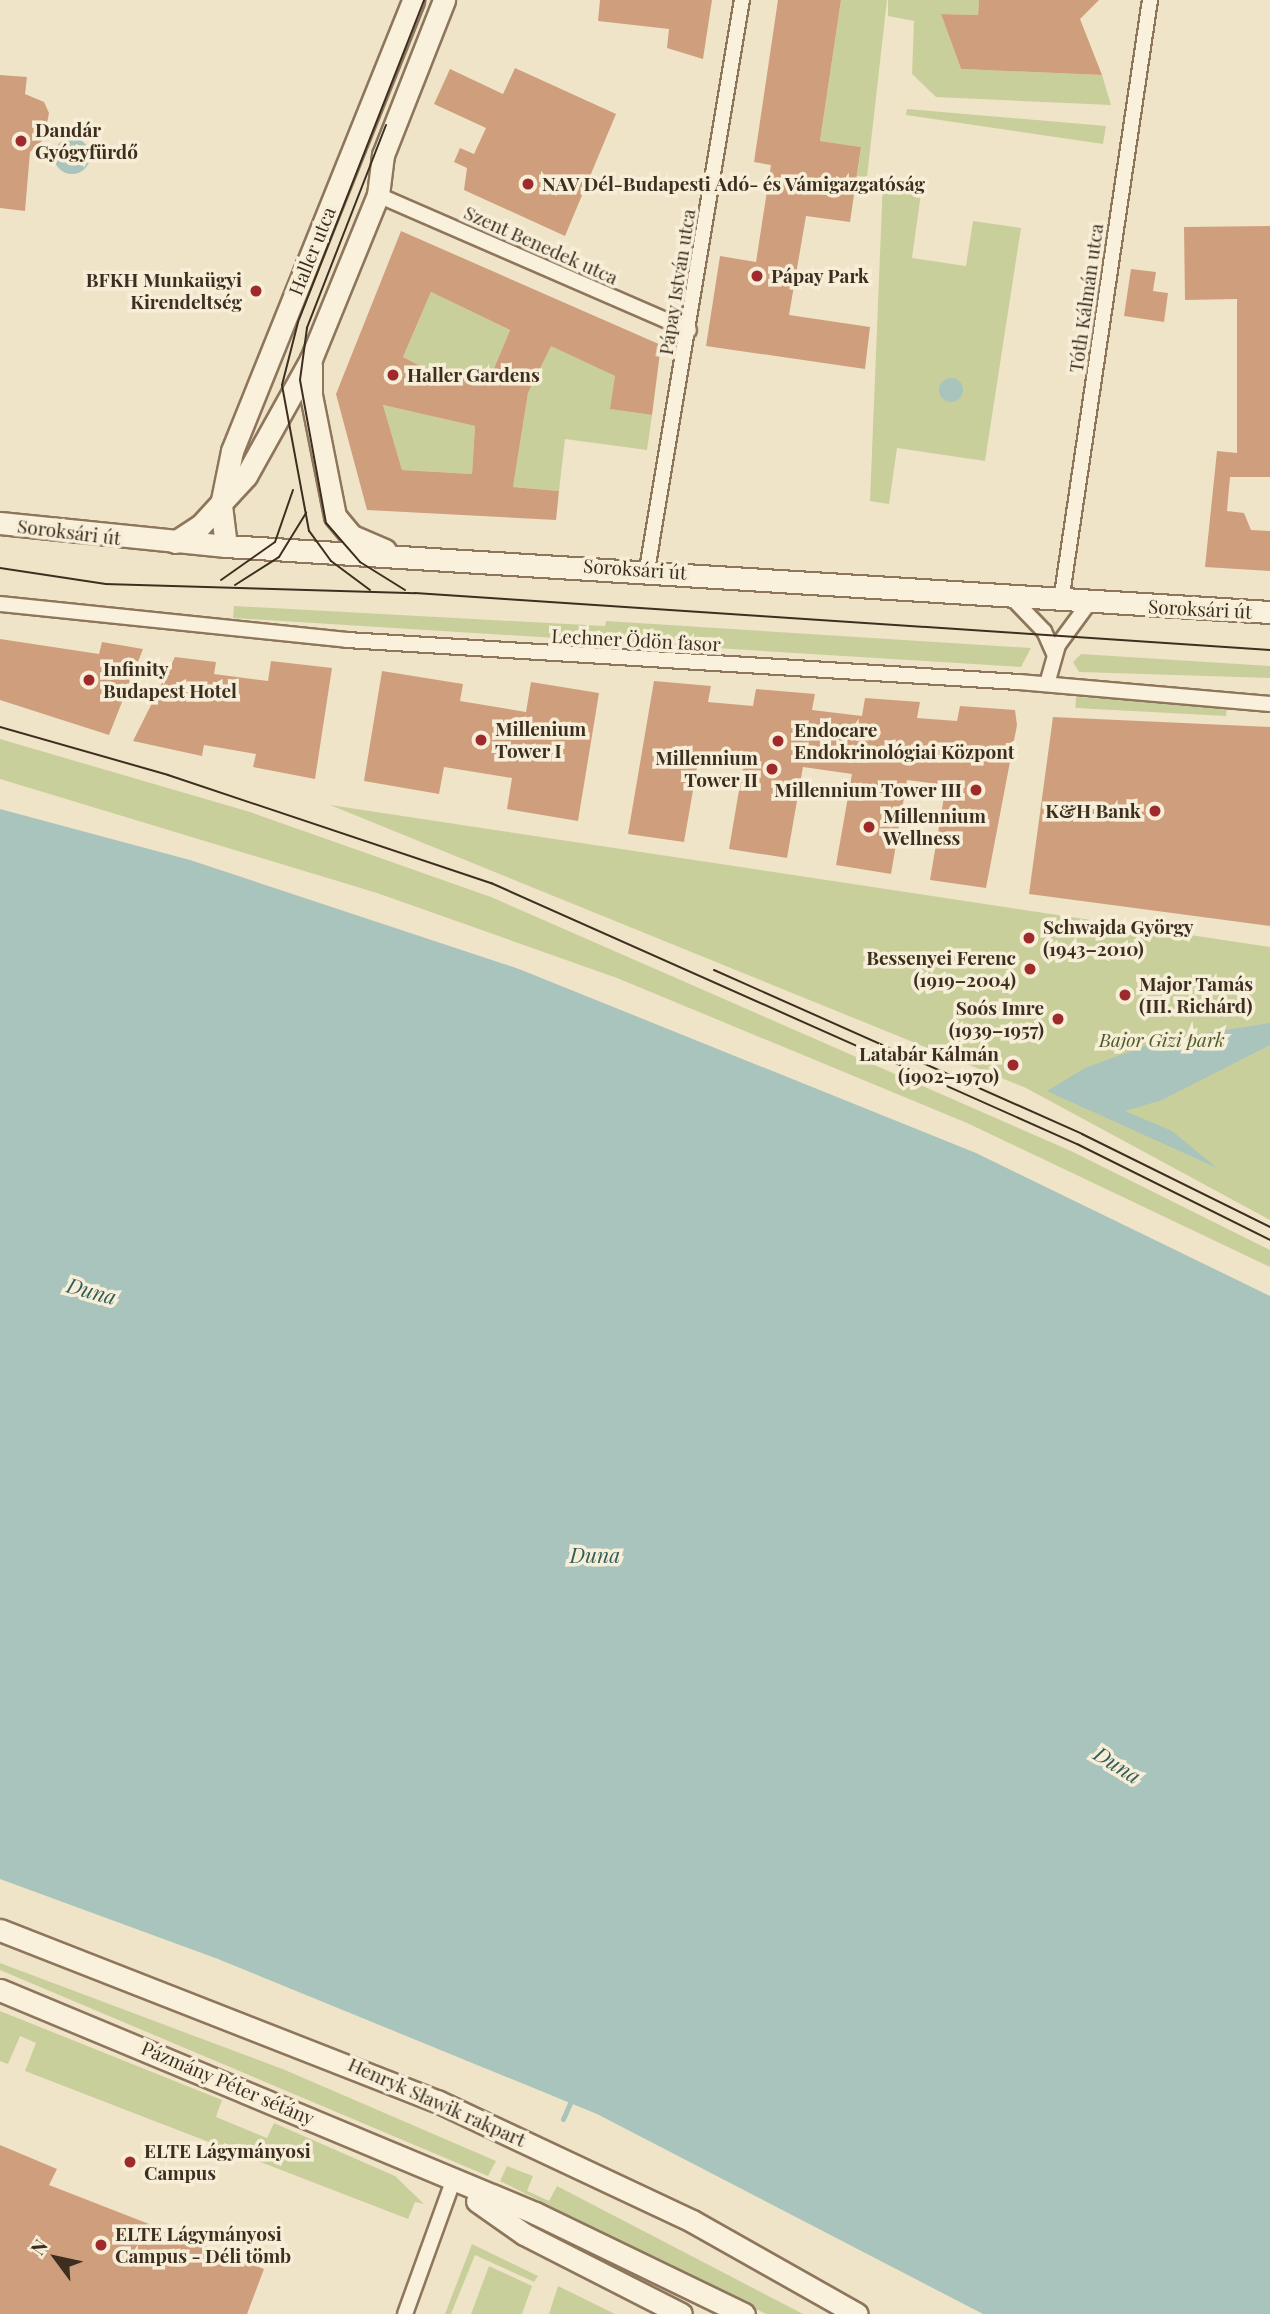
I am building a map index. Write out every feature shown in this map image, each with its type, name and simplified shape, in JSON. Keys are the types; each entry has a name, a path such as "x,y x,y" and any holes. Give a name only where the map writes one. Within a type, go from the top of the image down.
{"street":[{"name":"Haller utca","path":"226,546 221,505 232,452 413,0"},
{"path":"175,542 221,505 263,451 311,359 378,195 383,155 444,0"},
{"name":"Pápay István utca","path":"647,570 742,0"},
{"name":"Tóth Kálmán utca","path":"1061,601 1150,0"},
{"name":"Szent Benedek utca","path":"378,195 689,330"},
{"path":"311,359 311,394 335,516 352,536 407,557"},
{"name":"Soroksári út","path":"0,523 226,546 647,570 1012,598 1270,612"},
{"path":"1012,598 1044,631 1054,653"},
{"path":"1047,684 1054,653 1089,603"},
{"name":"Lechner Ödön fasor","path":"0,604 360,641 1047,684 1270,704"},
{"name":"Henryk Sławik rakpart","path":"0,1930 449,2106 692,2221 857,2314"},
{"name":"Pázmány Péter sétány","path":"0,1990 452,2184 535,2213 744,2314"},
{"path":"405,2314 452,2184"},
{"name":"Pázmány Péter sétány","path":"452,2184 524,2234 681,2314"}],"green space":[{"path":"841,0 887,0 867,177 857,176 861,147 820,141"},
{"path":"888,0 979,0 978,15 941,14 961,69 1102,75 1111,105 936,97 912,74 914,21 888,16"},
{"path":"907,109 1106,126 1103,144 906,115"},
{"path":"883,180 922,186 912,258 966,266 973,221 1021,228 985,461 897,448 889,504 870,501"},
{"path":"431,292 510,330 488,383 436,374 403,357"},
{"path":"551,345 615,376 611,409 652,415 647,450 565,439 559,491 513,487 528,393"},
{"path":"383,405 475,426 472,474 402,470"},
{"path":"234,606 605,626 606,621 1031,648 1021,667 233,618"},
{"path":"1081,654 1270,666 1270,678 1079,672 1073,662"},
{"path":"1076,697 1227,705 1226,716 1075,708"},
{"path":"0,739 250,812 491,897 1071,1151 1270,1250 1270,1267 967,1123 617,978 377,893 0,779"},
{"name":"Bajor Gizi park","path":"330,805 1270,947 1270,1220 1026,1088"},
{"path":"0,1963 285,2070 496,2161 488,2176 0,1970"},
{"path":"0,2011 222,2100 216,2117 267,2138 274,2123 395,2176 424,2204 415,2202 408,2219 25,2071 36,2043 20,2036 8,2064 0,2061"},
{"path":"507,2166 533,2176 527,2191 549,2201 557,2186 803,2314 766,2314 500,2181"},
{"path":"472,2244 538,2276 534,2282 475,2255 451,2314 445,2314"},
{"path":"489,2266 532,2286 522,2314 471,2314"},
{"path":"558,2286 615,2314 549,2314"}],"water":[{"path":"72,138 85,143 90,156 85,169 72,174 59,169 54,156 59,143"},
{"path":"951,378 960,381 963,390 960,399 951,402 942,399 939,390 942,381"},
{"name":"Duna","path":"0,809 190,860 519,969 976,1153 1270,1296 1270,2314 983,2314 597,2114 218,1959 0,1879"},
{"path":"1270,1023 1270,1045 1162,1100 1125,1111 1172,1131 1217,1168 1047,1091 1085,1068 1161,1040"}],"building":[{"path":"600,0 712,0 703,59 667,48 669,29 598,21"},
{"path":"778,0 841,0 820,141 861,147 850,222 806,216 789,315 870,327 865,369 706,346 720,256 756,262 771,165 754,162"},
{"path":"979,0 1099,0 1080,19 1102,75 961,69 941,14 978,15"},
{"path":"515,68 616,114 565,236 464,190 467,168 454,162 460,148 474,154 486,128 434,104 450,69 503,94"},
{"name":"Dandár Gyógyfürdő","path":"0,75 27,77 25,94 44,102 49,113 44,139 30,152 25,211 0,208"},
{"path":"1270,226 1270,477 1230,477 1227,511 1244,513 1251,530 1270,531 1270,571 1205,567 1217,451 1237,453 1237,299 1185,300 1184,227"},
{"name":"Haller Gardens","path":"401,231 661,345 652,415 610,409 615,376 551,346 528,393 513,487 559,491 556,520 367,510 336,394","holes":["431,292 510,330 488,383 436,374 403,357","383,405 475,426 472,474 402,470"]},
{"path":"1131,269 1156,272 1153,291 1168,293 1164,322 1124,316"},
{"path":"0,639 99,654 102,642 143,649 109,735 0,700"},
{"path":"175,657 216,662 214,674 268,681 271,661 332,668 315,779 253,767 256,754 204,745 202,756 133,741"},
{"name":"Millenium Tower I","path":"382,671 463,684 460,701 526,712 531,682 599,693 578,821 507,809 512,778 444,767 439,794 364,781"},
{"path":"654,681 711,686 708,702 753,706 756,689 815,694 812,710 862,716 865,698 920,702 917,718 957,721 960,706 1015,710 1017,725 986,888 930,880 946,785 907,780 891,874 836,865 852,774 803,767 787,858 729,849 744,761 699,756 684,842 628,834"},
{"name":"K&H Bank","path":"1053,717 1270,727 1270,926 1029,894"},
{"name":"ELTE Lágymányosi Campus - Déli tömb","path":"0,2145 57,2169 49,2185 264,2269 247,2314 0,2314"}],"waterway":[{"path":"563,2119 570,2103"}],"tram line":[{"path":"370,590 331,561 309,531 282,385 298,322 424,0"},
{"path":"386,125 307,328 300,380 326,523 360,562 405,590"},
{"path":"221,580 275,542 293,490"},
{"path":"235,585 279,557 306,513"},
{"path":"0,568 106,584 415,593 1270,650"},
{"path":"0,727 168,775 491,883 1077,1144 1270,1240"},
{"path":"714,970 1082,1134 1270,1227"}],"place":[{"name":"Dandár Gyógyfürdő","path":"21,141"},
{"name":"NAV Dél-Budapesti Adó- és Vámigazgatóság","path":"528,184"},
{"name":"Pápay Park","path":"757,276"},
{"name":"BFKH Munkaügyi Kirendeltség","path":"256,291"},
{"name":"Haller Gardens","path":"393,375"},
{"name":"Infinity Budapest Hotel","path":"89,680"},
{"name":"Millenium Tower I","path":"481,740"},
{"name":"Endocare Endokrinológiai Központ","path":"778,741"},
{"name":"Millennium Tower II","path":"772,769"},
{"name":"Millennium Tower III","path":"976,790"},
{"name":"K&H Bank","path":"1155,811"},
{"name":"Millennium Wellness","path":"869,827"},
{"name":"Schwajda György (1943–2010)","path":"1029,938"},
{"name":"Bessenyei Ferenc (1919–2004)","path":"1030,969"},
{"name":"Major Tamás (III. Richárd)","path":"1125,995"},
{"name":"Soós Imre (1939–1957)","path":"1058,1019"},
{"name":"Latabár Kálmán (1902–1970)","path":"1013,1065"},
{"name":"ELTE Lágymányosi Campus","path":"130,2162"},
{"name":"ELTE Lágymányosi Campus - Déli tömb","path":"101,2245"}]}
